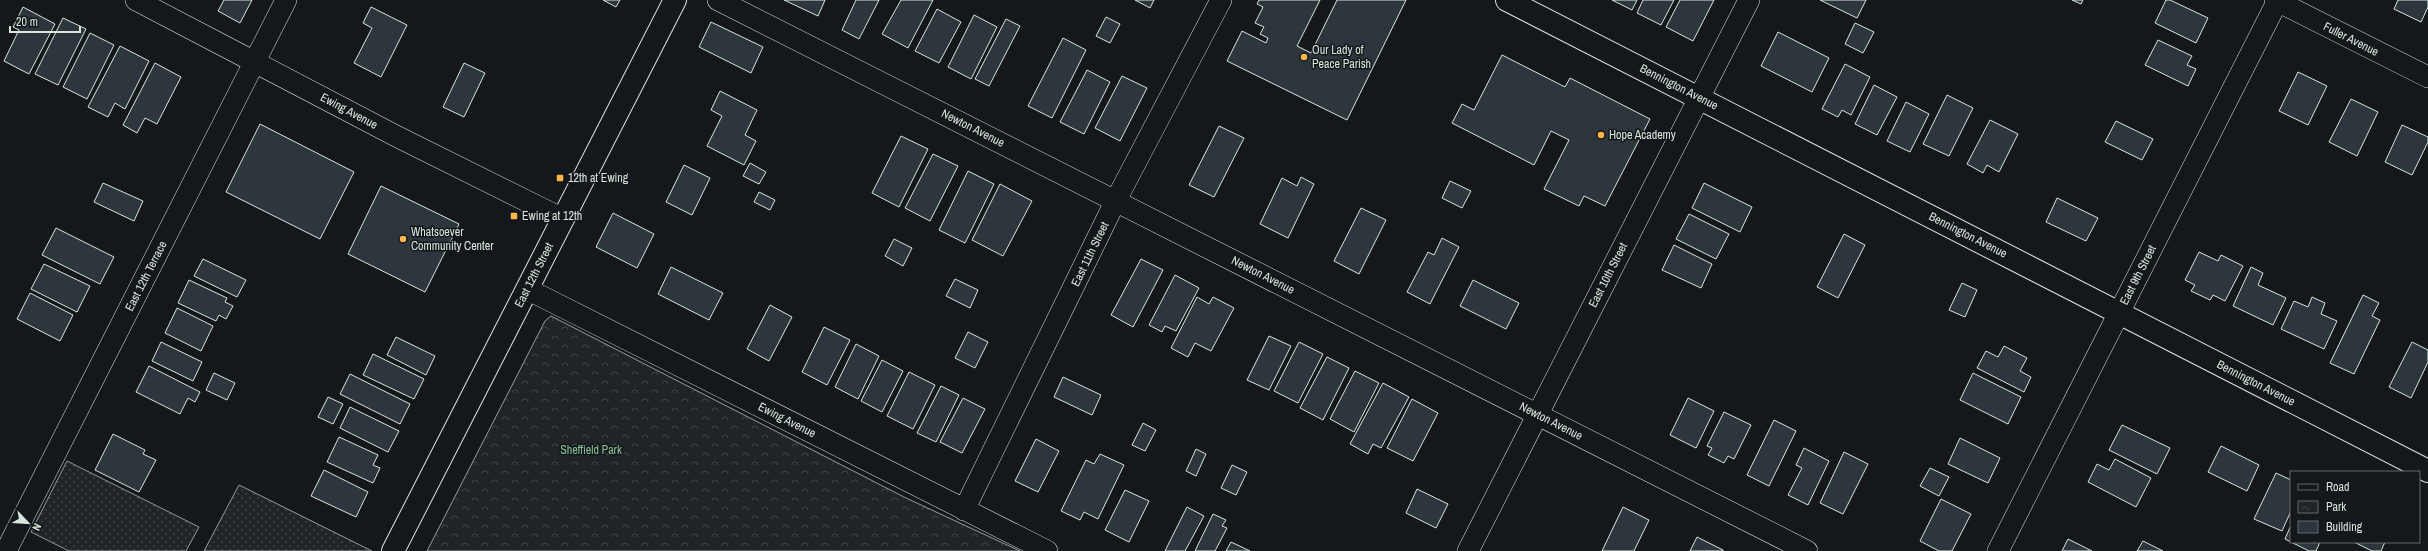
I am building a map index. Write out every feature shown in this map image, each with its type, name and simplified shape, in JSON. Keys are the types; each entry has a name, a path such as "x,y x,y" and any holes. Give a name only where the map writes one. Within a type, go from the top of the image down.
{"street":[{"name":"Ewing Avenue","path":"136,0 563,219"},
{"name":"East 12th Terrace","path":"6,551 286,0"},
{"name":"East 12th Street","path":"393,551 675,0"},
{"name":"Newton Avenue","path":"718,0 1116,200 1807,551"},
{"name":"East 11th Street","path":"964,510 1116,200 1221,0"},
{"name":"Bennington Avenue","path":"1507,0 2428,471"},
{"name":"East 10th Street","path":"1468,551 1749,0"},
{"name":"Fuller Avenue","path":"2277,0 2428,77"},
{"name":"East 9th Street","path":"1998,551 2277,0"},
{"name":"Ewing Avenue","path":"527,289 1047,551"}],"green space":[{"name":"Sheffield Park","path":"551,316 906,498 1020,551 427,551 545,321"},
{"path":"67,461 199,527 186,551 69,551 31,532"},
{"path":"239,485 372,551 204,551"}],"building":[{"path":"224,0 252,0 240,23 218,11"},
{"path":"603,0 620,0 616,7"},
{"path":"784,0 825,0 818,16"},
{"path":"856,0 879,0 859,39 842,30"},
{"path":"901,0 933,0 908,48 882,34"},
{"path":"1135,0 1154,0 1150,8"},
{"name":"Our Lady of Peace Parish","path":"1259,0 1320,0 1297,46 1311,53 1337,0 1406,0 1347,120 1227,61 1242,31 1266,43 1268,38 1260,34 1264,27 1255,23 1263,7 1257,4"},
{"path":"1612,0 1637,0 1632,10"},
{"path":"1643,0 1674,0 1661,25 1637,13"},
{"path":"1680,0 1714,0 1693,41 1666,27"},
{"path":"1820,0 1866,0 1857,18"},
{"path":"2072,0 2083,0 2081,4"},
{"path":"2166,0 2170,0 2208,18 2196,43 2155,23"},
{"path":"2398,0 2428,0 2428,7 2421,22 2394,9"},
{"path":"23,7 55,24 29,74 4,61 19,30 13,27"},
{"path":"371,7 407,25 381,77 354,63 372,28 363,23"},
{"path":"937,9 961,22 939,63 915,51"},
{"path":"974,15 997,27 971,79 948,67"},
{"path":"1106,17 1120,24 1110,43 1096,36"},
{"path":"63,18 86,29 58,85 35,74"},
{"path":"1006,19 1020,26 989,86 975,79"},
{"path":"711,22 763,47 751,73 699,47"},
{"path":"1855,23 1874,32 1863,53 1845,44"},
{"path":"1778,32 1829,58 1812,92 1761,66"},
{"path":"90,33 114,45 87,99 63,87"},
{"path":"1063,38 1086,50 1052,118 1028,106"},
{"path":"2158,40 2192,56 2187,65 2196,69 2188,86 2145,65"},
{"path":"120,46 149,61 125,109 115,103 108,117 88,107"},
{"name":"Hope Academy","path":"1502,55 1565,87 1570,78 1650,119 1605,206 1584,196 1579,206 1544,189 1569,140 1551,131 1534,165 1452,123 1462,104 1474,110"},
{"path":"155,63 181,77 157,124 145,118 137,133 123,125"},
{"path":"464,63 485,73 464,117 443,107"},
{"path":"1845,64 1870,77 1851,115 1842,110 1838,117 1822,109"},
{"path":"1087,70 1110,82 1084,134 1060,122"},
{"path":"2298,72 2327,86 2308,125 2279,111"},
{"path":"1122,76 1147,88 1120,141 1095,128"},
{"path":"1874,85 1897,97 1877,135 1855,124"},
{"path":"720,91 757,110 745,135 756,141 744,165 707,146 722,116 711,110"},
{"path":"1947,95 1973,108 1949,156 1923,144"},
{"path":"2351,99 2378,112 2357,156 2329,142"},
{"path":"1906,102 1929,114 1910,152 1887,141"},
{"path":"1990,120 2018,134 1999,172 1987,165 1983,173 1967,164"},
{"path":"2116,121 2153,139 2142,160 2105,142"},
{"path":"260,124 354,172 320,239 226,192"},
{"path":"2402,125 2428,137 2428,142 2412,175 2385,162"},
{"path":"1219,126 1244,138 1214,197 1189,185"},
{"path":"901,136 928,149 899,207 872,193"},
{"path":"933,154 958,166 930,221 905,208"},
{"path":"750,163 766,172 759,184 743,176"},
{"path":"684,165 710,178 692,215 666,202"},
{"path":"968,171 994,184 965,243 939,230"},
{"path":"1301,177 1314,184 1288,238 1260,224 1282,178 1297,186"},
{"path":"1450,181 1471,191 1462,208 1442,198"},
{"path":"103,183 143,201 134,221 94,202"},
{"path":"1704,183 1752,207 1740,232 1692,208"},
{"path":"1000,184 1032,201 1003,256 972,240"},
{"name":"Whatsoever Community Center","path":"381,186 459,224 425,292 348,254"},
{"path":"759,192 775,200 770,210 754,202"},
{"path":"2057,198 2098,218 2086,241 2046,222"},
{"path":"1361,208 1386,220 1359,274 1334,261"},
{"path":"613,213 654,234 637,268 596,247"},
{"path":"1689,214 1729,234 1716,259 1676,239"},
{"path":"56,228 114,257 100,284 42,255"},
{"path":"1844,234 1865,245 1838,298 1817,287"},
{"path":"1442,238 1459,247 1430,304 1407,292 1428,252 1434,255"},
{"path":"894,239 912,248 903,266 885,256"},
{"path":"1674,245 1712,264 1701,288 1662,270"},
{"path":"2199,252 2218,261 2221,255 2243,266 2225,301 2213,295 2210,300 2191,291 2195,285 2185,280"},
{"path":"203,259 246,280 237,297 194,276"},
{"path":"1141,259 1163,270 1133,327 1111,315"},
{"path":"44,264 90,286 77,312 31,289"},
{"path":"671,267 723,293 709,320 658,294"},
{"path":"2251,267 2263,273 2258,285 2286,298 2273,325 2233,306"},
{"path":"1175,275 1199,288 1176,331 1165,326 1162,332 1149,325"},
{"path":"955,279 978,290 970,308 946,296"},
{"path":"189,280 227,298 225,302 233,306 226,319 219,315 216,321 178,303"},
{"path":"1473,280 1519,303 1506,329 1460,306"},
{"path":"1962,283 1977,290 1965,317 1949,310"},
{"path":"30,293 73,315 60,341 17,319"},
{"path":"2363,295 2379,303 2372,316 2380,320 2354,374 2330,363"},
{"path":"1197,297 1209,304 1213,297 1234,308 1211,351 1195,343 1188,357 1171,348"},
{"path":"2312,297 2325,303 2321,314 2337,321 2324,349 2281,329 2294,301 2308,307"},
{"path":"770,305 792,317 769,361 747,349"},
{"path":"177,308 213,326 201,351 165,333"},
{"path":"824,327 850,340 827,385 802,372"},
{"path":"968,332 988,342 975,368 955,358"},
{"path":"1269,336 1291,346 1269,390 1247,380"},
{"path":"396,337 435,356 426,375 387,355"},
{"path":"161,342 202,362 193,381 152,361"},
{"path":"1299,342 1323,354 1298,403 1274,391"},
{"path":"2412,342 2428,350 2428,362 2411,398 2389,387"},
{"path":"856,344 879,356 858,399 835,387"},
{"path":"2004,346 2027,358 2020,371 2031,377 2024,392 1977,368 1986,351 1998,357"},
{"path":"373,354 424,379 414,399 363,375"},
{"path":"1327,357 1349,368 1323,420 1300,408"},
{"path":"882,360 903,371 882,412 861,401"},
{"path":"149,366 200,392 195,402 188,398 180,414 136,392"},
{"path":"1355,371 1379,383 1354,432 1330,419"},
{"path":"909,372 935,385 913,429 887,416"},
{"path":"214,373 235,383 227,400 206,390"},
{"path":"1973,373 2021,397 2008,424 1960,400"},
{"path":"350,374 410,404 400,424 340,394"},
{"path":"1063,377 1101,395 1092,415 1054,397"},
{"path":"1383,383 1409,397 1381,448 1373,444 1368,454 1350,444"},
{"path":"941,386 959,395 936,442 917,433"},
{"path":"328,397 343,404 333,424 318,417"},
{"path":"963,398 985,409 962,453 940,442"},
{"path":"1688,398 1714,411 1696,448 1670,435"},
{"path":"1412,399 1438,413 1413,461 1387,448"},
{"path":"350,407 399,431 388,452 340,428"},
{"path":"1724,412 1751,425 1734,459 1728,456 1724,463 1708,455 1712,448 1707,446"},
{"path":"1774,420 1796,431 1769,486 1747,475"},
{"path":"1143,423 1156,430 1145,451 1132,445"},
{"path":"2122,425 2170,448 2157,474 2109,450"},
{"path":"113,434 145,450 143,454 156,460 139,492 95,470"},
{"path":"339,437 378,455 373,465 380,468 373,483 327,462"},
{"path":"1960,438 2000,458 1988,483 1948,464"},
{"path":"1036,439 1059,451 1038,492 1015,481"},
{"path":"2221,446 2259,465 2247,491 2208,472"},
{"path":"1804,448 1829,461 1808,505 1788,495 1802,468 1796,465"},
{"path":"1196,449 1206,454 1196,476 1186,471"},
{"path":"1844,452 1868,464 1843,514 1820,503"},
{"path":"1100,454 1124,465 1098,519 1084,512 1080,520 1061,511 1086,460 1094,464"},
{"path":"2115,459 2151,478 2136,507 2088,482 2097,464 2109,470"},
{"path":"1232,465 1247,472 1236,495 1221,488"},
{"path":"1930,468 1949,477 1939,496 1920,486"},
{"path":"324,470 368,492 356,517 311,496"},
{"path":"2276,473 2290,480 2290,513 2282,531 2254,519"},
{"path":"1417,489 1448,504 1436,528 1406,513"},
{"path":"1125,490 1149,501 1129,542 1105,530"},
{"path":"1941,499 1971,514 1952,551 1939,551 1920,541"},
{"path":"1187,507 1204,516 1185,551 1165,551"},
{"path":"1623,507 1649,520 1634,551 1602,551"},
{"path":"1213,514 1226,520 1222,526 1227,528 1215,551 1195,551"},
{"path":"2290,527 2290,542 2285,539"},
{"path":"1697,537 1723,550 1723,551 1690,551"},
{"path":"2068,539 2092,551 2062,551"},
{"path":"2143,541 2163,551 2137,551"},
{"path":"1231,542 1250,551 1226,551"},
{"path":"2293,543 2320,543 2316,551 2309,551"},
{"path":"2356,543 2385,543 2381,551 2372,551"}],"place":[{"name":"Our Lady of Peace Parish","path":"1304,57"},
{"name":"Hope Academy","path":"1601,135"},
{"name":"12th at Ewing","path":"560,178"},
{"name":"Ewing at 12th","path":"514,216"},
{"name":"Whatsoever Community Center","path":"403,239"}]}
